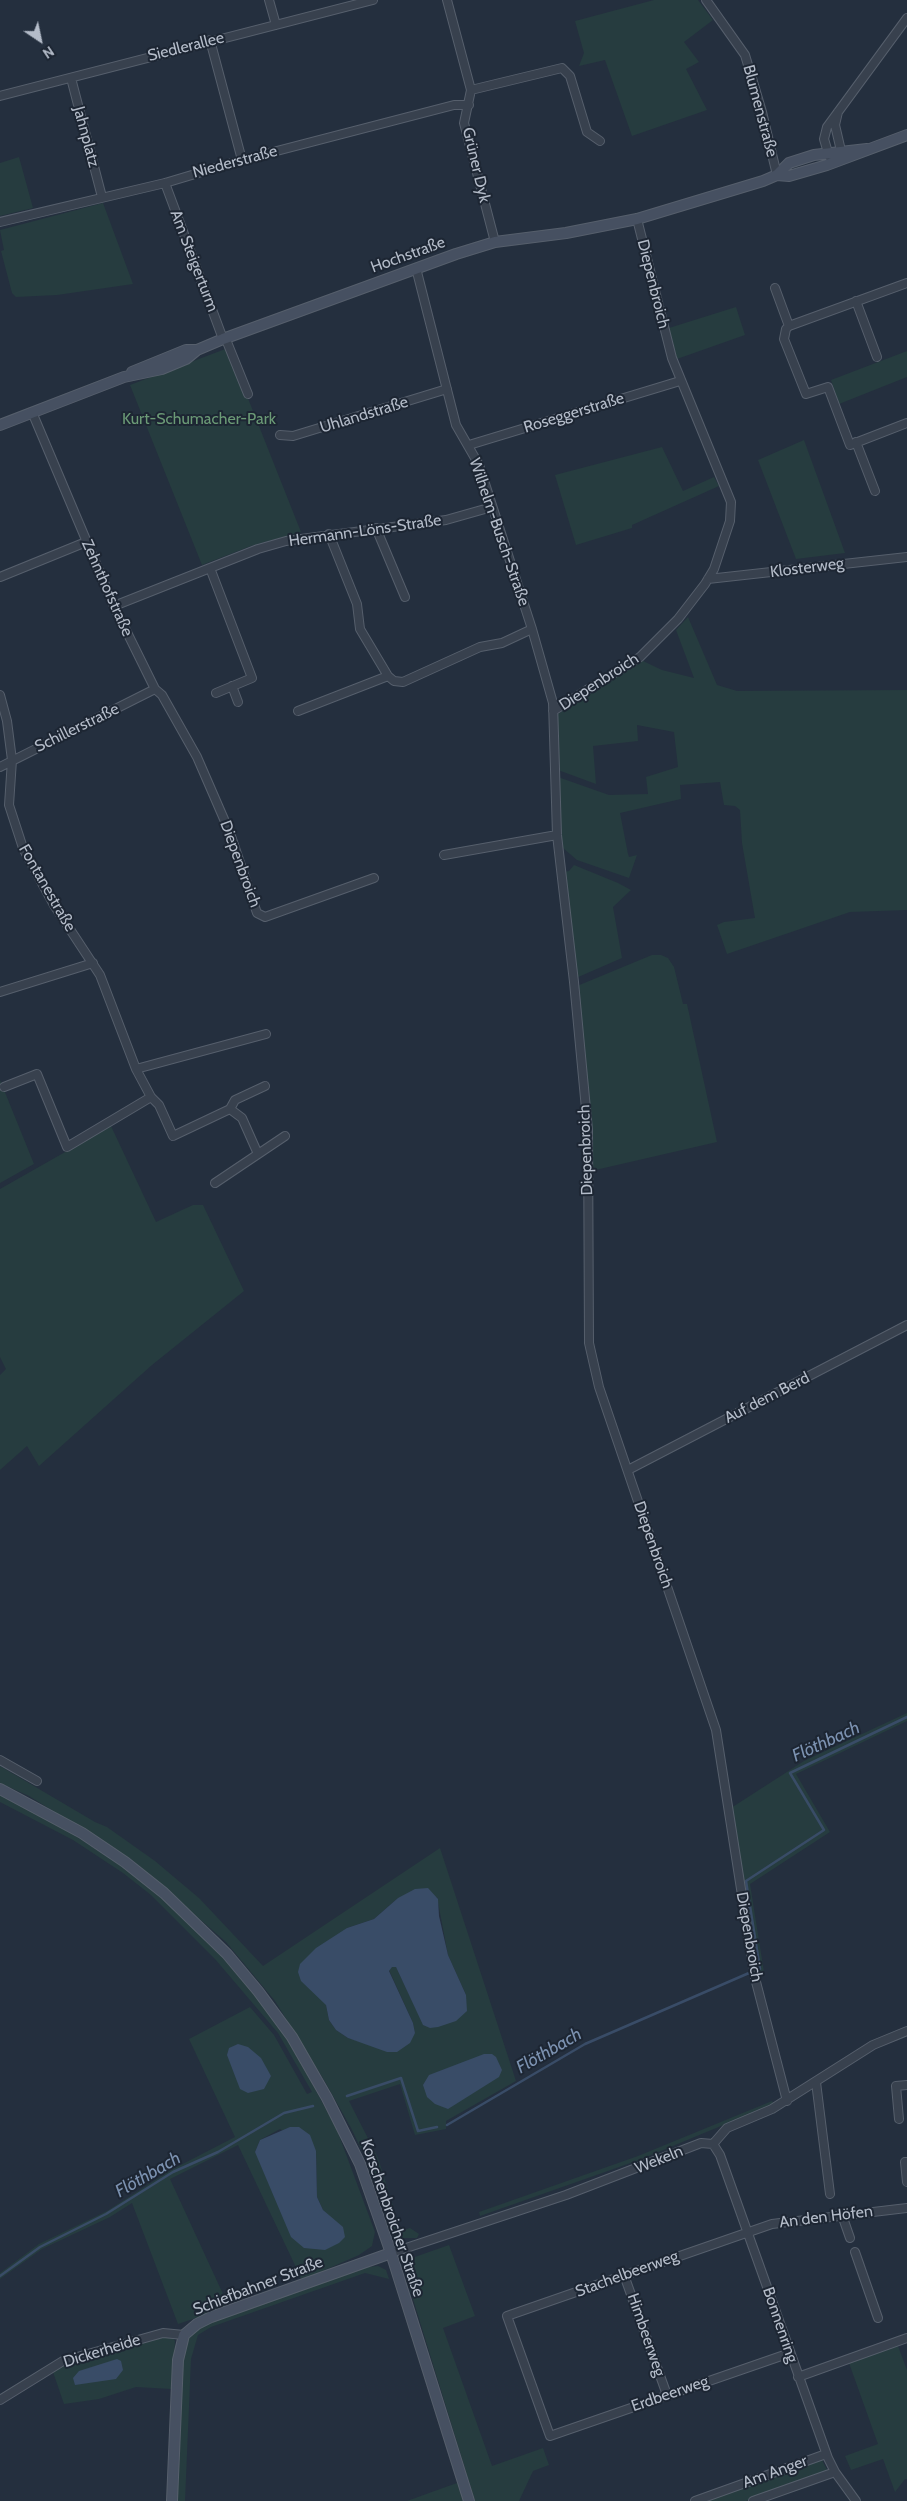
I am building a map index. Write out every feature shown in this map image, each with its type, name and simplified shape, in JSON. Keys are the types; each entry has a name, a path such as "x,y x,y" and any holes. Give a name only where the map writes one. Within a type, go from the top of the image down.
{"street":[{"path":"269,0 276,25"},
{"name":"Siedlerallee","path":"0,96 210,40 373,0"},
{"name":"Grüner Dyk","path":"447,0 471,90 464,124 495,242"},
{"name":"Blumenstraße","path":"706,0 746,55 777,175"},
{"path":"827,153 825,132 907,18"},
{"path":"210,40 242,160"},
{"path":"471,90 562,68 570,76 587,132 600,142"},
{"name":"Jahnplatz","path":"71,78 102,197"},
{"name":"Niederstraße","path":"0,222 165,183 242,160 454,105 469,105"},
{"path":"838,112 834,125 841,156"},
{"path":"777,175 789,176 841,156 867,150 907,135"},
{"path":"777,175 789,163 827,153 841,156"},
{"name":"Hochstraße","path":"0,425 124,377 162,369 186,359 197,350 223,339 416,268 495,242 566,233 637,219 777,175"},
{"name":"Am Steigerturm","path":"165,183 223,339 227,342 248,394"},
{"name":"Diepenbroich","path":"637,219 658,308 680,381 731,502 730,521 708,580 678,619 640,657 553,711 557,835 574,982 588,1130 589,1343 600,1387 716,1730 755,1978 787,2101"},
{"name":"Wilhelm-Busch-Straße","path":"416,268 456,425 479,465 532,629 551,695 553,711"},
{"path":"907,282 790,326 786,329 784,339 806,394 828,386 850,445 907,424"},
{"path":"776,288 790,326"},
{"path":"856,301 877,357"},
{"name":"Roseggerstraße","path":"469,445 680,381"},
{"name":"Uhlandstraße","path":"280,435 293,436 447,389"},
{"name":"Zehnthofstraße","path":"32,412 114,606 155,689 162,695 196,756"},
{"path":"856,442 875,491"},
{"name":"Hermann-Löns-Straße","path":"114,606 258,549 305,537 446,520 492,506"},
{"path":"376,528 405,597"},
{"path":"329,534 357,604 360,629 388,676 394,681 403,682 480,647 502,643 532,629"},
{"path":"0,577 86,542"},
{"name":"Klosterweg","path":"708,580 907,557"},
{"path":"210,568 252,678 216,693"},
{"path":"298,711 388,676"},
{"path":"232,686 238,702"},
{"name":"Schillerstraße","path":"0,767 155,689"},
{"name":"Fontanestraße","path":"0,695 7,721 12,760 10,805 22,848 54,905 100,975 136,1069 151,1097 159,1105 173,1136 230,1109 235,1100 265,1086"},
{"name":"Diepenbroich","path":"196,756 230,833 257,913 265,917 374,878"},
{"path":"444,855 557,835"},
{"path":"0,992 93,963"},
{"path":"136,1069 266,1034"},
{"path":"4,1087 37,1074 67,1147 151,1097"},
{"path":"230,1109 242,1118 258,1154"},
{"path":"215,1183 285,1136"},
{"name":"Auf dem Berd","path":"628,1470 907,1325"},
{"path":"0,1760 36,1781"},
{"name":"Korschenbroicher Straße","path":"0,1789 67,1824 136,1870 194,1920 240,1969 288,2032 327,2098 360,2164 391,2253 469,2501"},
{"path":"713,2144 727,2128 787,2101 874,2046 907,2031"},
{"name":"An den Höfen","path":"816,2082 830,2194"},
{"path":"899,2119 896,2086 907,2085"},
{"name":"Wekeln","path":"391,2253 574,2192 701,2143 713,2144"},
{"name":"Bonnenring","path":"713,2144 720,2155 826,2454 835,2472 856,2501"},
{"path":"907,2162 905,2162 907,2182"},
{"name":"An den Höfen","path":"747,2231 772,2224 907,2208"},
{"path":"842,2215 850,2238"},
{"name":"Stachelbeerweg","path":"550,2436 507,2316 747,2231"},
{"path":"855,2252 878,2318"},
{"name":"Schiefbahner Straße","path":"172,2501 178,2360 184,2335 192,2327 211,2317 391,2253"},
{"name":"Himbeerweg","path":"624,2275 667,2396"},
{"name":"Dickerheide","path":"0,2400 63,2361 163,2333 184,2335"},
{"path":"798,2377 907,2338"},
{"name":"Erdbeerweg","path":"550,2436 790,2353"},
{"name":"Am Anger","path":"694,2501 826,2454"},
{"name":"Am Anger","path":"753,2501 835,2472"}],"green space":[{"path":"654,0 698,0 713,20 684,42 699,62 686,69 707,110 632,136 605,60 579,66 584,53 575,21"},
{"path":"19,157 33,208 0,216 0,163"},
{"path":"103,203 133,284 57,295 16,297 12,293 1,251 4,250 0,230"},
{"path":"736,307 745,335 677,359 669,328"},
{"name":"Kurt-Schumacher-Park","path":"228,348 301,532 251,546 202,565 130,385"},
{"path":"907,351 907,377 839,404 831,380"},
{"path":"804,440 845,553 796,559 758,460"},
{"path":"662,447 683,491 714,477 719,486 632,525 632,528 576,545 555,475"},
{"path":"688,617 717,685 737,691 907,690 907,910 850,912 727,954 717,925 724,922 755,918 742,843 740,810 735,806 724,805 720,782 680,785 681,799 620,813 629,857 637,855 629,878 577,860 563,848 560,841 558,777 609,795 648,794 646,777 678,767 674,732 637,725 638,741 593,746 596,784 558,770 558,714 641,660 662,670 694,678 676,630"},
{"path":"574,865 631,890 613,907 622,958 576,978 564,872 569,871"},
{"path":"652,955 661,955 668,958 674,967 683,1004 687,1004 717,1142 591,1171 591,1130 577,986"},
{"path":"0,1080 34,1164 0,1183"},
{"path":"111,1126 156,1222 193,1205 203,1205 244,1291 152,1365 39,1466 27,1446 0,1470 0,1375 6,1369 0,1357 0,1189"},
{"path":"907,1713 907,1721 796,1774 830,1832 750,1884 764,1972 759,1974 731,1808 804,1761"},
{"path":"0,1766 95,1822 107,1827 155,1861 199,1898 263,1966 440,1848 516,2081 446,2121 446,2129 415,2135 400,2084 349,2101 378,2158 401,2231 410,2228 419,2234 417,2238 403,2238 395,2234 388,2221 365,2157 324,2080 275,2001 226,1942 132,1860 29,1796 0,1783","holes":["437,1897 448,1955 466,1995 424,2025 396,1967 391,1967 389,1970 413,2023 415,2033 362,2042 348,2038 336,2030 329,2020 326,2005 347,1928 374,1919 398,1898"]},
{"path":"0,1795 62,1827 129,1871 161,1897 220,1952 244,1980 284,2031 337,2130 375,2232 372,2246 359,2255 302,2280 238,2145 170,2179 229,2307 178,2324 132,2203 110,2217 42,2249 0,2279 0,2273 39,2244 107,2211 171,2170 235,2137 189,2039 250,2007 274,2035 307,2094 312,2092 278,2033 215,1959 151,1895 123,1873 73,1840 0,1802","holes":["280,2129 316,2151 317,2197 323,2210 330,2217 255,2152 260,2140"]},
{"path":"772,2101 774,2104 639,2160 480,2216 479,2212 638,2156"},
{"path":"449,2245 475,2316 443,2328 492,2466 543,2448 549,2465 533,2471 519,2501 475,2501 405,2273 404,2265 409,2259"},
{"path":"378,2266 386,2270 389,2279 365,2273 211,2327 198,2335 191,2359 185,2501 176,2501 183,2357 187,2341 194,2331 208,2322 368,2267"},
{"path":"162,2336 172,2337 175,2341 172,2389 136,2387 99,2399 64,2404 53,2372 65,2364"},
{"path":"898,2346 907,2370 907,2479 895,2492 883,2459 851,2470 845,2456 878,2444 849,2363"},
{"path":"822,2460 828,2472 746,2501 707,2501"},
{"path":"457,2483 463,2501 407,2501 429,2493"}],"water":[{"path":"428,1888 438,1899 439,1916 448,1955 466,1995 467,2011 456,2021 438,2027 430,2028 423,2025 396,1967 392,1967 389,1971 413,2023 415,2033 410,2043 397,2052 387,2052 348,2038 336,2030 329,2020 326,2005 301,1981 298,1972 300,1964 316,1948 347,1928 374,1919 398,1898 415,1889"},
{"path":"238,2044 248,2047 261,2058 271,2076 264,2089 248,2093 240,2089 227,2055 229,2048"},
{"path":"484,2054 492,2054 496,2057 502,2070 499,2077 448,2109 435,2104 427,2097 423,2085 429,2075"},
{"path":"290,2127 299,2127 310,2135 316,2151 317,2197 323,2210 343,2227 345,2237 339,2243 325,2250 304,2248 291,2237 255,2152 260,2140"},
{"path":"117,2359 121,2361 123,2370 116,2379 75,2385 73,2378 79,2371"}],"waterway":[{"name":"Flöthbach","path":"758,1970 760,1969 746,1881 824,1830 790,1773 907,1717"},
{"name":"Flöthbach","path":"447,2125 585,2044 749,1973"},
{"name":"Flöthbach","path":"347,2096 401,2078 418,2131 437,2127"},
{"name":"Flöthbach","path":"0,2276 40,2247 106,2214 173,2172 218,2152 284,2113 313,2106"}]}
